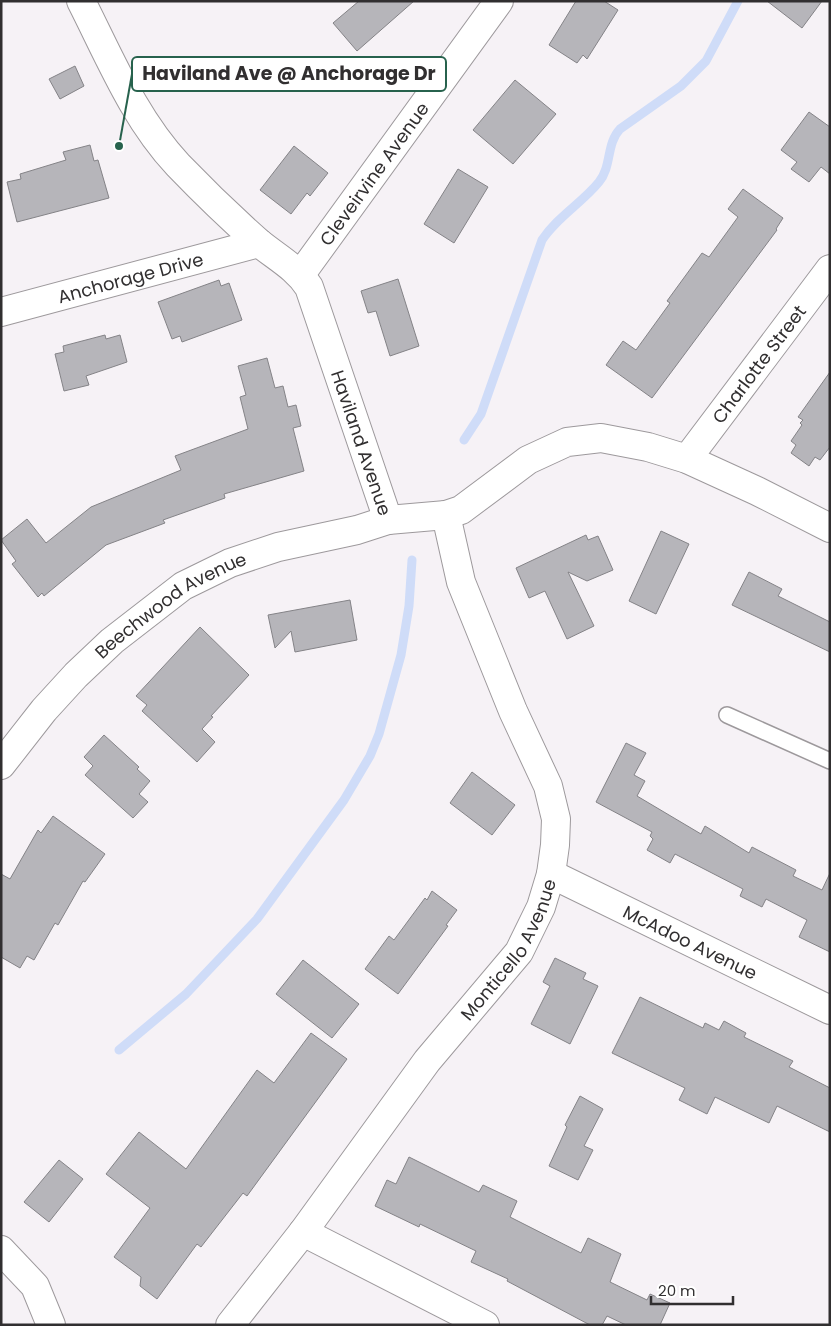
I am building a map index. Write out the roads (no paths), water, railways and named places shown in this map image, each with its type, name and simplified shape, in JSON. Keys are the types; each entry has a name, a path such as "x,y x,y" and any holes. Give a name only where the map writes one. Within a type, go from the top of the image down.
{"street":[{"name":"Haviland Avenue","path":"81,1 141,118 178,164 259,242 301,274 309,287 388,520 446,515 461,510 528,460 567,442 601,438 648,447 686,459 757,490 830,528"},
{"name":"Cleveirvine Avenue","path":"301,274 496,3"},
{"name":"Anchorage Drive","path":"1,312 259,242"},
{"name":"Charlotte Street","path":"686,459 830,270"},
{"name":"Monticello Avenue","path":"230,1325 303,1232 428,1062 519,952 541,906 551,874 556,819 548,786 513,710 461,582 446,515"},
{"name":"Beechwood Avenue","path":"1,765 44,710 76,675 112,641 183,586 230,563 278,547 357,530 388,520"},
{"name":"McAdoo Avenue","path":"551,874 830,1010"},
{"path":"303,1232 485,1325"},
{"path":"1,1250 35,1286 51,1325"}],"lane":[{"path":"727,715 830,761"}],"waterway":[{"path":"464,440 481,414 542,240 555,224 599,182 606,169 613,141 620,129 681,86 706,61 738,1"},
{"path":"119,1050 186,994 257,919 344,800 370,756 379,734 401,655 409,606 412,560"}],"place":[{"name":"Haviland Ave @ Anchorage Dr","path":"119,146"}]}
